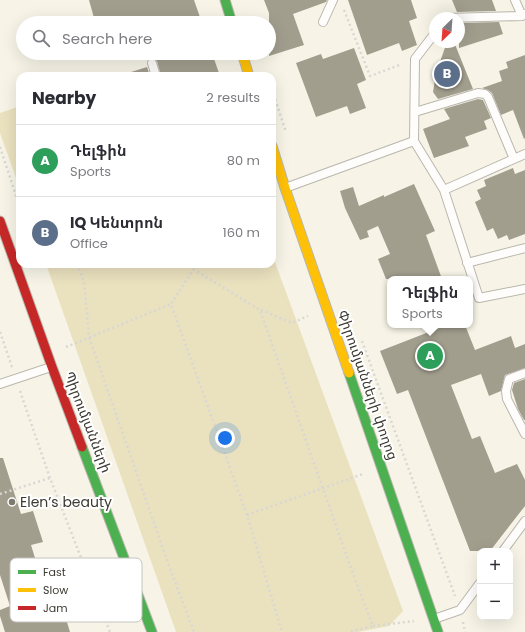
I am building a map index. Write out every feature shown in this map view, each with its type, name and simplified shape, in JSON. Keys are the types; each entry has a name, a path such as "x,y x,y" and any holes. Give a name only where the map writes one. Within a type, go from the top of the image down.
{"street":[{"path":"225,0 230,16"},
{"path":"244,60 248,72"},
{"name":"Փիրումյանների փողոց","path":"276,159 438,632"},
{"name":"Պիրումյանների","path":"0,221 16,266"},
{"name":"Պիրումյանների","path":"17,268 52,367 124,558"},
{"name":"Պիրումյանների","path":"142,606 152,632"}],"lane":[{"path":"323,22 333,0"},
{"path":"465,17 523,15 515,0"},
{"path":"429,41 415,59 414,141 444,190 471,276"},
{"path":"152,63 155,72"},
{"path":"415,112 478,93 484,94 488,97 514,159"},
{"path":"285,188 414,141"},
{"path":"444,190 525,154"},
{"path":"467,263 525,248"},
{"path":"473,280 479,298 525,289"},
{"path":"0,384 52,367"},
{"path":"525,373 509,379 506,391 507,399 525,434"},
{"path":"505,548 525,521"},
{"path":"433,619 460,610 479,584"}],"path":[{"path":"342,7 370,76 415,59"},
{"path":"276,102 286,132"},
{"path":"0,147 16,196"},
{"path":"79,268 84,282 89,337 169,566 194,632"},
{"path":"65,347 171,304 193,269 260,310 292,323 313,314"},
{"path":"171,304 247,515 282,632"},
{"path":"260,310 352,571 373,626"},
{"path":"0,332 50,478 81,558"},
{"path":"360,337 460,610 465,632"},
{"path":"247,515 369,472"},
{"path":"0,494 50,478"},
{"path":"348,632 373,626 433,619"},
{"path":"106,622 110,632"}],"shaded area":[{"path":"16,107 16,178 0,133 0,113"},
{"path":"276,265 403,611 389,626 358,632 176,632 47,268 276,268"}],"building":[{"path":"89,0 194,0 200,16 93,16"},
{"path":"264,0 327,0 326,2 293,14 304,45 276,54 276,16 269,16"},
{"path":"348,0 411,0 417,18 409,21 417,45 402,51 399,43 367,55"},
{"path":"452,0 492,0 496,11 457,12"},
{"path":"499,22 503,34 465,46 465,23"},
{"path":"354,48 366,80 357,84 366,108 350,114 347,106 316,117 296,63 321,54 323,59"},
{"path":"445,48 456,48 473,89 438,99 433,92 436,73"},
{"path":"525,55 524,139 513,110 501,115 492,93 482,88 502,81 499,71 508,68 506,62"},
{"path":"156,60 214,60 219,72 160,72"},
{"path":"147,67 149,72 131,72"},
{"path":"478,99 483,100 491,118 484,121 487,129 465,137 469,146 434,158 423,129 450,119 444,109"},
{"path":"513,168 515,174 525,170 525,234 509,240 507,235 498,239 493,228 487,231 475,202 481,199 477,190 486,186 484,180"},
{"path":"414,184 435,231 426,235 441,276 387,276 386,279 378,259 390,254 378,226 367,231 369,237 360,240 345,208 340,191 353,187 359,206 384,195 384,197"},
{"path":"439,328 466,328 475,350 511,336 515,348 525,344 525,368 505,375 501,391 489,396 481,374 451,385 472,439 480,436 495,473 517,464 525,480 525,506 492,548 477,548 477,551 470,551 408,390 397,394 380,351"},
{"path":"525,379 524,420 518,409 512,390 514,383"},
{"path":"0,458 3,458 21,514 33,511 43,542 31,545 35,558 10,558 10,606 0,575"},
{"path":"10,606 10,622 67,622 70,632 5,632 0,616 0,610"}],"traffic: fast":[{"path":"225,0 230,16"},
{"path":"349,373 438,632"},
{"path":"82,447 124,558"},
{"path":"142,606 152,632"}],"traffic: slow":[{"path":"244,60 248,72"},
{"path":"276,159 349,373"}],"traffic: jam":[{"path":"0,221 16,266"},
{"path":"17,268 82,447"}],"place":[{"name":"IQ Կենտրոն","path":"447,74"},
{"name":"Դելֆին","path":"430,356"},
{"name":"Elen’s beauty","path":"12,502"}]}
